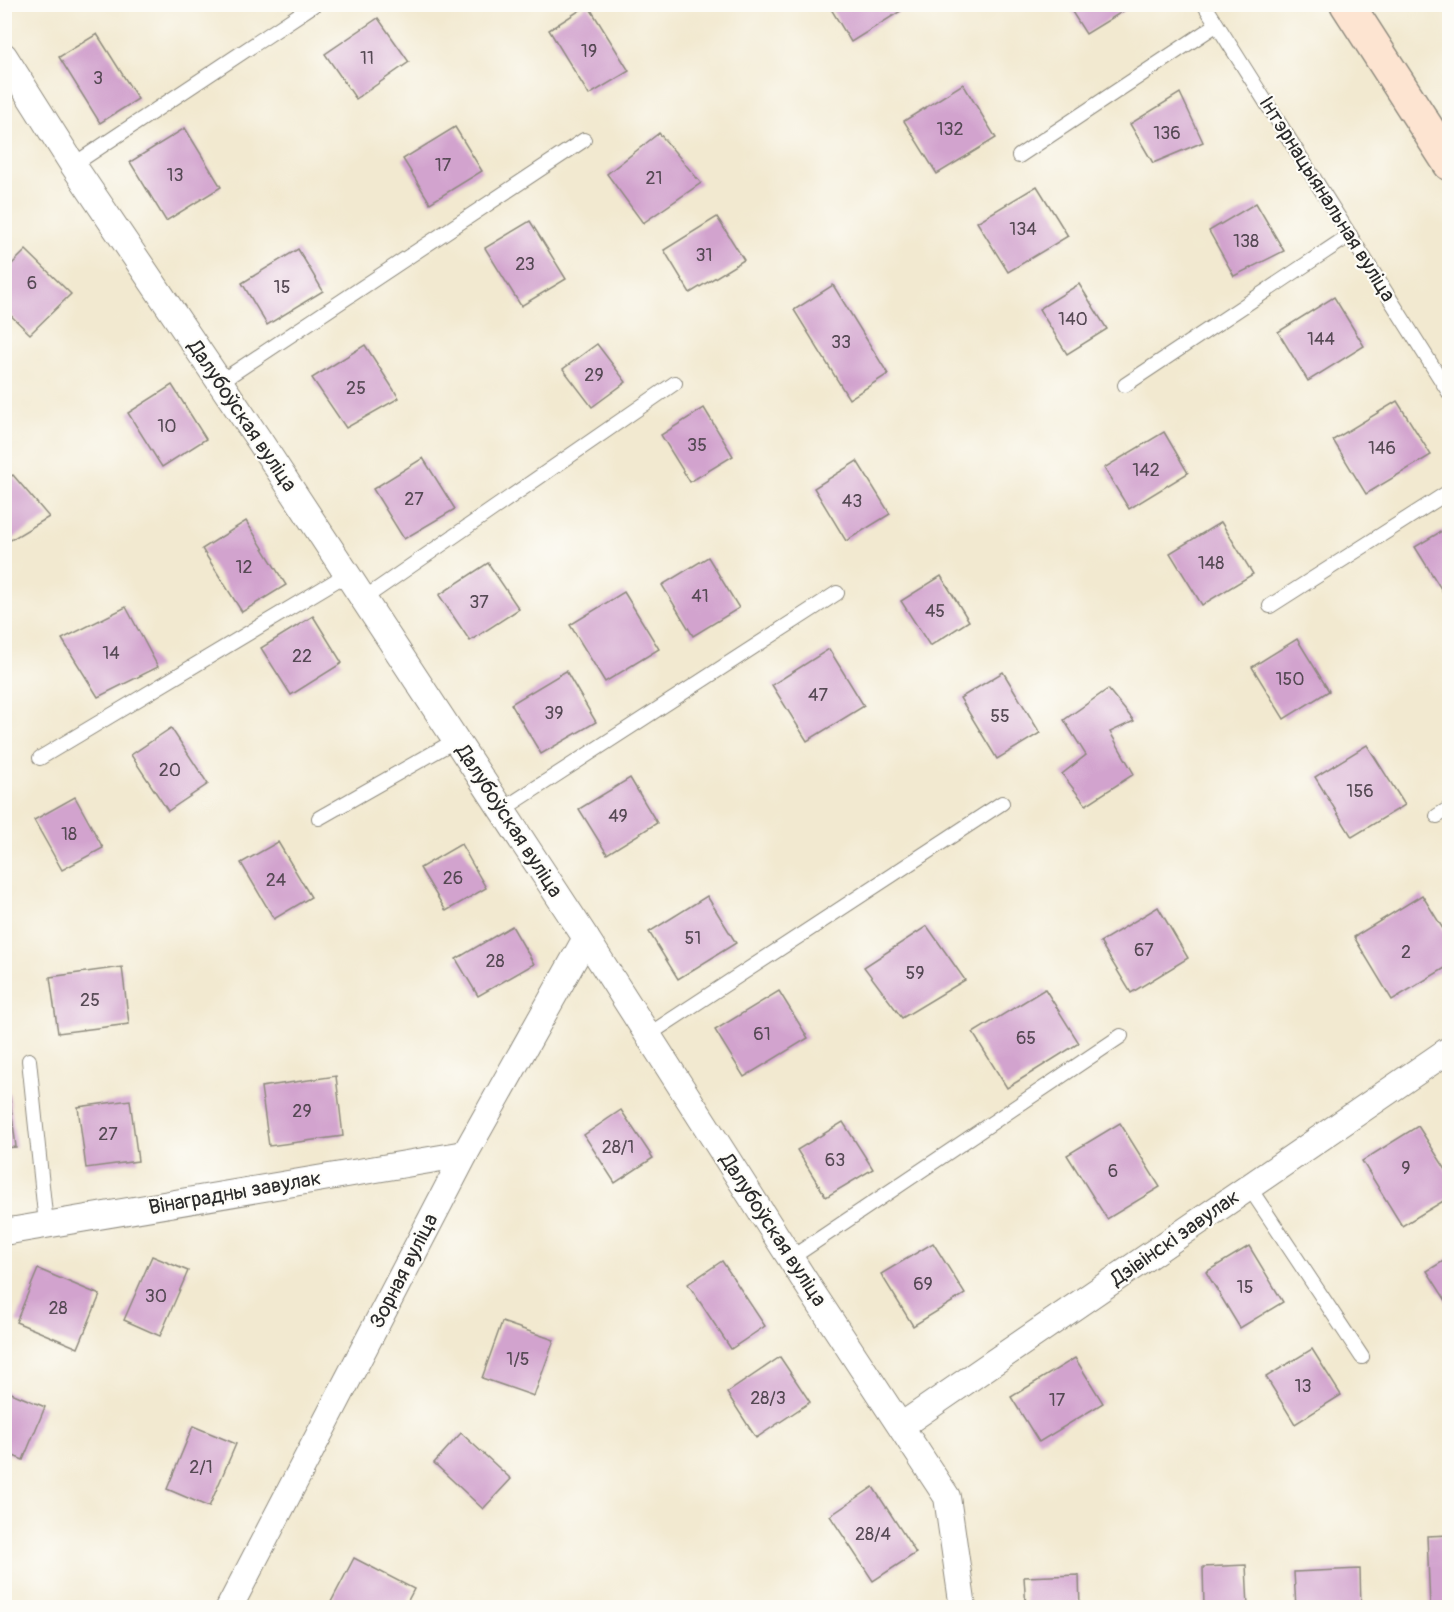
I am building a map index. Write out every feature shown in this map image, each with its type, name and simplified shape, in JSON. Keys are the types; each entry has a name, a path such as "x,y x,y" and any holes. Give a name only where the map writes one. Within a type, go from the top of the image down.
{"main road":[{"path":"1347,4 1449,164"}],"street":[{"name":"Далубоўская вуліца","path":"4,56 72,165 220,382 586,938 947,1497 963,1608"},
{"name":"Зорная вуліца","path":"229,1608 465,1154 586,938"},
{"name":"Дзівінскі завулак","path":"901,1426 1449,1049"},
{"name":"Вінаградны завулак","path":"4,1232 465,1154"}],"lane":[{"path":"72,165 315,4"},
{"name":"Інтэрнацыянальная вуліца","path":"1204,4 1449,394"},
{"path":"1019,156 1216,25"},
{"path":"220,382 584,140"},
{"path":"1125,385 1350,235"},
{"path":"363,599 675,383"},
{"path":"1270,606 1449,490"},
{"path":"40,758 347,574"},
{"path":"502,810 837,593"},
{"path":"319,818 456,740"},
{"path":"648,1035 1002,803"},
{"path":"1437,816 1449,808"},
{"path":"791,1258 1121,1036"},
{"path":"29,1060 46,1224"},
{"path":"1249,1187 1362,1357"}],"building":[{"path":"828,4 902,4 904,9 851,42"},
{"path":"1067,4 1128,4 1130,7 1086,34"},
{"path":"588,5 629,71 589,95 549,30"},
{"path":"378,18 409,62 356,99 325,54"},
{"path":"97,34 138,99 100,123 59,57"},
{"path":"963,84 996,138 937,174 904,121"},
{"path":"1180,93 1203,142 1153,163 1130,124"},
{"path":"4,113 12,124 4,128"},
{"path":"455,127 482,171 430,203 403,159"},
{"path":"185,128 221,187 166,221 130,162"},
{"path":"659,133 701,183 643,223 607,174"},
{"path":"1037,186 1068,236 1008,272 977,222"},
{"path":"1256,203 1284,251 1234,276 1209,231"},
{"path":"717,217 744,260 690,293 664,250"},
{"path":"530,221 566,279 521,306 485,248"},
{"path":"298,249 323,291 267,325 242,283"},
{"path":"26,250 71,294 30,334 4,309 4,272"},
{"path":"1079,284 1107,329 1067,354 1039,309"},
{"path":"833,285 888,374 849,399 794,310"},
{"path":"1334,297 1364,346 1308,381 1278,332"},
{"path":"597,344 626,382 592,407 563,369"},
{"path":"365,345 399,398 346,428 312,378"},
{"path":"172,385 206,439 162,467 128,413"},
{"path":"1397,401 1431,455 1366,494 1333,440"},
{"path":"704,408 733,456 690,482 661,435"},
{"path":"1164,432 1188,473 1129,509 1104,468"},
{"path":"423,458 455,509 404,539 373,489"},
{"path":"857,461 890,514 846,541 814,488"},
{"path":"13,475 49,517 4,544 4,480"},
{"path":"246,521 286,585 242,612 202,549"},
{"path":"1221,522 1253,574 1202,605 1170,553"},
{"path":"1450,526 1450,588 1443,592 1415,547"},
{"path":"708,557 739,608 693,636 662,585"},
{"path":"488,563 519,609 470,641 439,595"},
{"path":"941,576 969,621 930,646 901,601"},
{"path":"624,592 659,649 605,682 570,625"},
{"path":"126,607 158,667 98,697 62,639"},
{"path":"313,616 342,663 291,695 261,648"},
{"path":"1297,639 1329,691 1284,719 1252,667"},
{"path":"829,649 864,706 807,741 772,685"},
{"path":"566,671 596,722 541,754 511,704"},
{"path":"1003,672 1040,733 997,759 960,698"},
{"path":"1108,689 1134,721 1110,732 1134,774 1086,805 1062,774 1086,755 1064,720"},
{"path":"171,728 208,784 168,811 131,755"},
{"path":"1367,745 1405,805 1352,837 1315,777"},
{"path":"630,778 657,823 607,854 579,809"},
{"path":"75,797 103,848 62,870 34,820"},
{"path":"278,842 311,897 274,919 241,863"},
{"path":"461,844 486,888 446,911 420,868"},
{"path":"1422,895 1450,940 1450,965 1392,1000 1354,937"},
{"path":"707,896 736,943 678,979 649,932"},
{"path":"1158,907 1188,958 1131,993 1100,942"},
{"path":"512,926 534,964 478,996 456,959"},
{"path":"927,926 965,980 902,1018 864,967"},
{"path":"122,967 129,1024 58,1033 50,977"},
{"path":"1045,989 1079,1043 1007,1088 973,1033"},
{"path":"779,991 808,1038 744,1077 715,1030"},
{"path":"336,1076 343,1136 269,1146 261,1087"},
{"path":"9,1092 16,1147 4,1148 4,1093"},
{"path":"130,1100 138,1161 86,1168 78,1107"},
{"path":"621,1110 653,1158 615,1183 584,1135"},
{"path":"843,1122 873,1169 826,1197 797,1150"},
{"path":"1120,1123 1160,1187 1107,1219 1067,1155"},
{"path":"1418,1126 1450,1176 1450,1197 1402,1226 1362,1161"},
{"path":"933,1243 965,1294 913,1326 881,1274"},
{"path":"1249,1246 1283,1302 1240,1328 1206,1272"},
{"path":"152,1256 188,1271 160,1336 124,1320"},
{"path":"1450,1257 1450,1307 1427,1271"},
{"path":"722,1261 765,1326 731,1349 688,1284"},
{"path":"38,1269 100,1295 78,1348 16,1322"},
{"path":"502,1322 554,1340 534,1396 482,1378"},
{"path":"1312,1349 1341,1395 1295,1424 1266,1377"},
{"path":"780,1357 810,1402 756,1438 727,1393"},
{"path":"1075,1358 1103,1403 1039,1442 1011,1397"},
{"path":"4,1390 45,1407 23,1460 4,1452"},
{"path":"193,1426 236,1444 209,1507 167,1489"},
{"path":"461,1433 511,1479 483,1509 434,1463"},
{"path":"873,1487 916,1553 873,1581 830,1516"},
{"path":"1450,1535 1450,1605 1430,1606 1427,1536"},
{"path":"354,1558 414,1589 404,1608 341,1608 331,1602"},
{"path":"1246,1565 1248,1608 1204,1608 1203,1567"},
{"path":"1360,1569 1361,1608 1296,1608 1294,1572"},
{"path":"1079,1575 1080,1608 1026,1608 1024,1577"}]}
